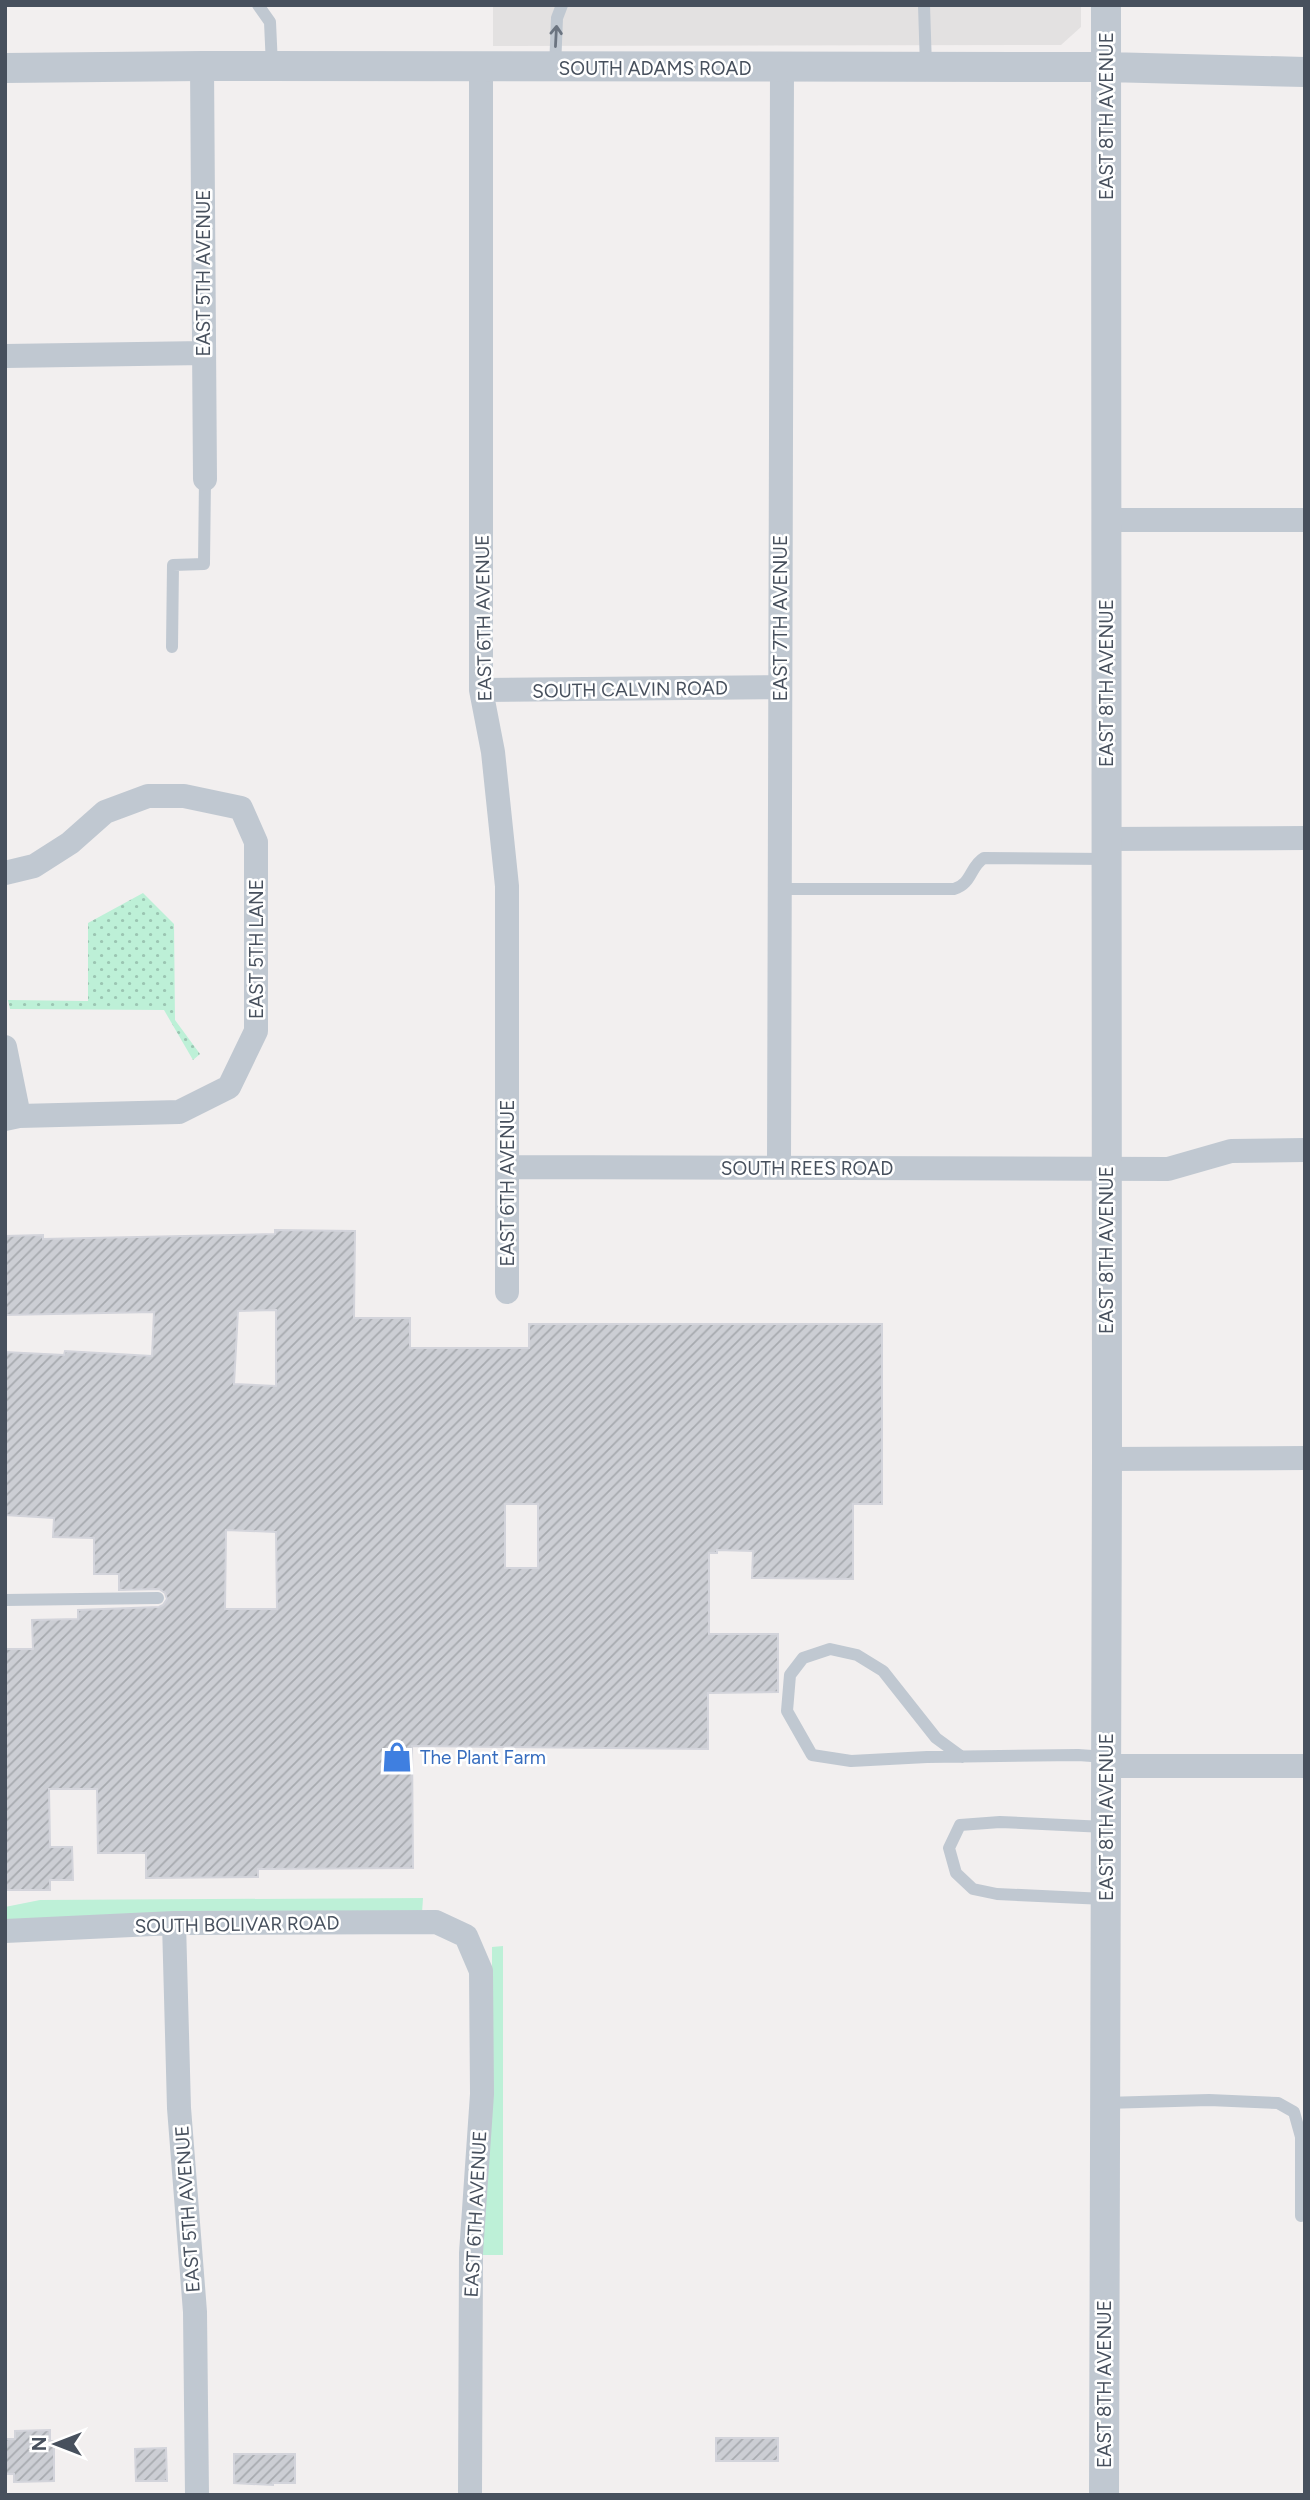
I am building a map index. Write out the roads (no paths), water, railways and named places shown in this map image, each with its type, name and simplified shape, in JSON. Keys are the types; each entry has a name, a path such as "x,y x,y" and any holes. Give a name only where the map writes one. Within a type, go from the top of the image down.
{"street":[{"name":"EAST 8TH AVENUE","path":"1104,2495 1107,1762 1106,5"},
{"name":"EAST 5TH AVENUE","path":"202,66 205,479"},
{"name":"SOUTH ADAMS ROAD","path":"5,68 1106,67 1305,72"},
{"name":"EAST 6TH AVENUE","path":"481,68 481,690 493,752 507,886 507,1292"},
{"name":"EAST 7TH AVENUE","path":"779,1167 782,69"},
{"path":"5,356 204,354"},
{"path":"1105,520 1305,520"},
{"name":"SOUTH CALVIN ROAD","path":"481,690 779,687"},
{"name":"EAST 5TH LANE","path":"5,873 34,866 70,843 105,812 148,796 184,796 242,808 256,842 256,1031 229,1087 179,1112 12,1117"},
{"path":"1107,849 1305,838"},
{"path":"5,1047 12,1117"},
{"name":"SOUTH REES ROAD","path":"507,1167 1168,1169 1231,1151 1305,1150"},
{"path":"1107,1459 1305,1458"},
{"path":"1107,1762 1305,1766"},
{"name":"SOUTH BOLIVAR ROAD","path":"5,1931 174,1923 436,1922 466,1936"},
{"name":"EAST 5TH AVENUE","path":"174,1923 179,2108 195,2312 197,2495"},
{"name":"EAST 6TH AVENUE","path":"466,1936 481,1970 482,2094 471,2253 470,2495"}],"lane":[{"path":"258,5 270,22 272,67"},
{"path":"555,68 557,18 562,5"},
{"path":"924,5 926,68"},
{"path":"172,647 173,565 204,564 205,479"},
{"path":"779,889 954,888 966,883 978,861 984,858 1107,849"},
{"path":"5,1600 158,1598"},
{"path":"962,1757 936,1738 883,1671 857,1655 830,1649 803,1658 790,1675 787,1711 812,1755 851,1761 1078,1755 1107,1762"},
{"path":"1106,1827 1000,1822 960,1825 949,1848 956,1873 973,1889 997,1894 1106,1899"},
{"path":"1105,2103 1278,2103 1294,2112 1301,2137 1301,2216"}],"place":[{"name":"The Plant Farm","path":"397,1757"}]}
